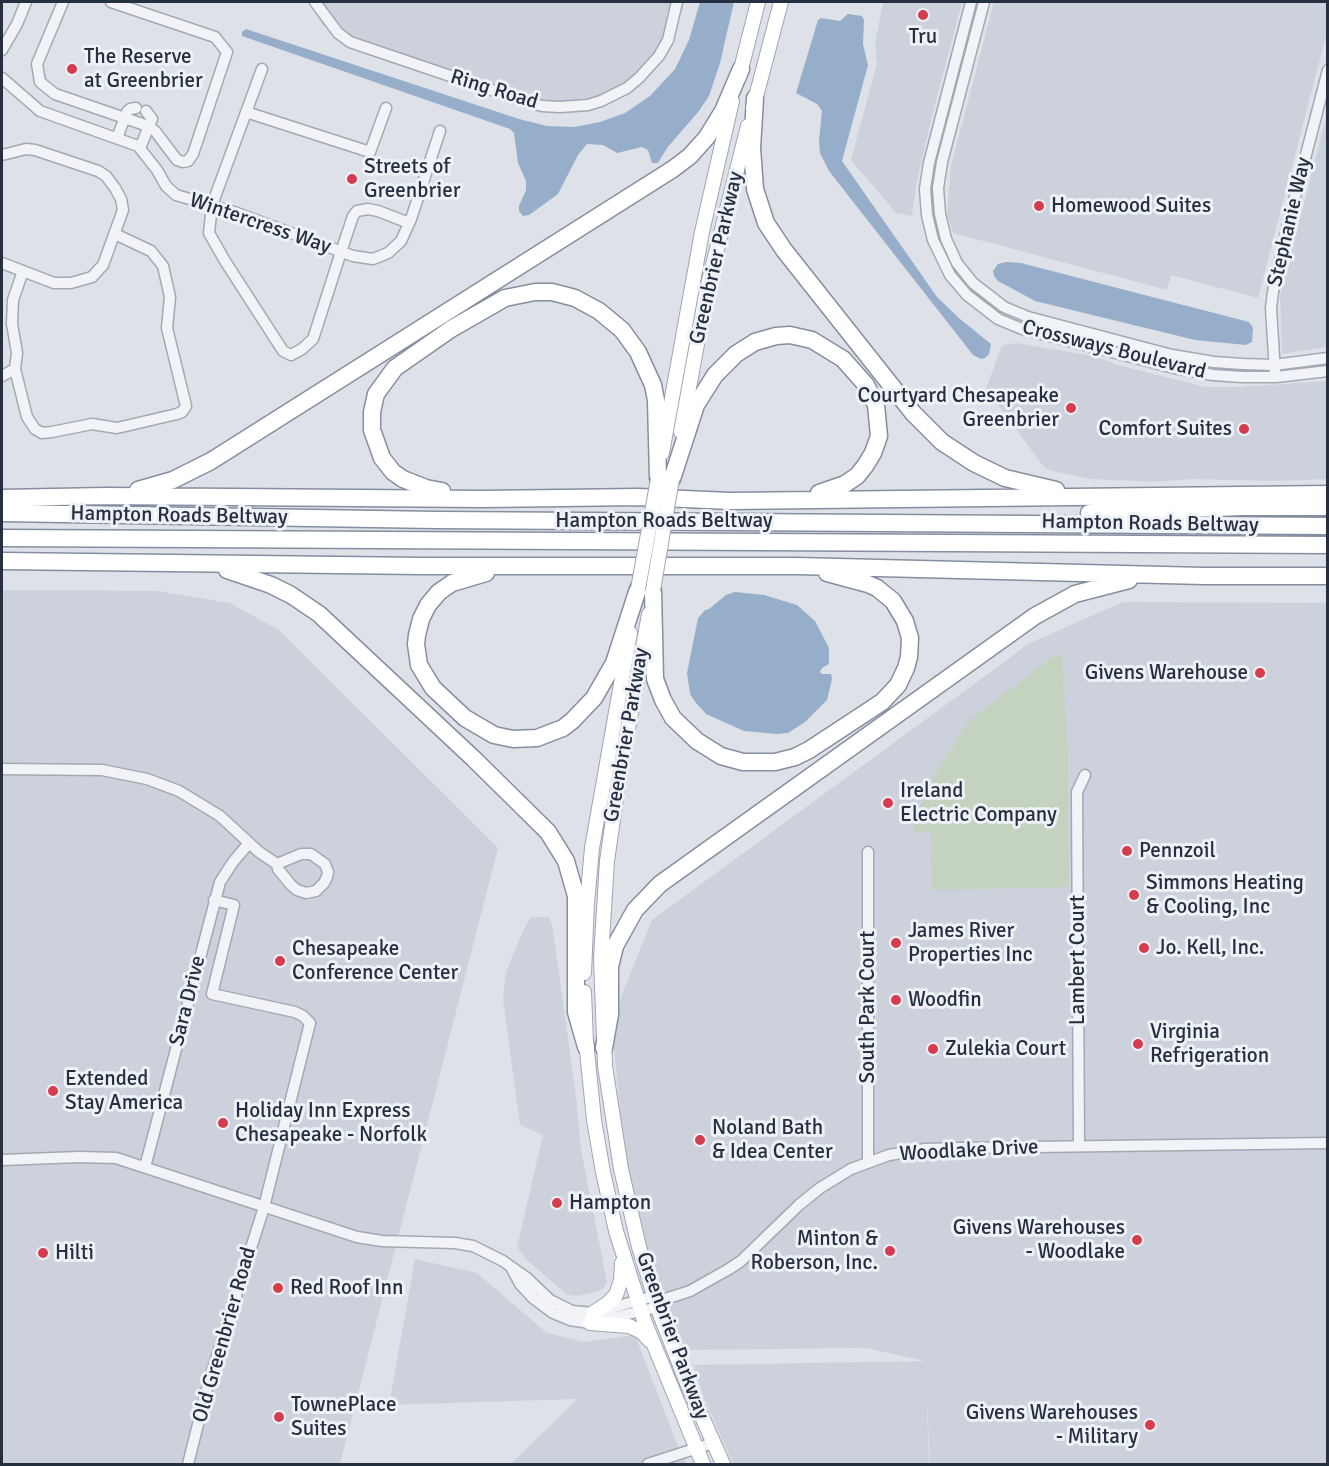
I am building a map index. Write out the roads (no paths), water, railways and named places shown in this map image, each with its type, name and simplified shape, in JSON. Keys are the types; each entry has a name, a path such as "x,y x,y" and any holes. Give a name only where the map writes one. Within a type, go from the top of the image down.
{"highway":[{"path":"82,496 136,491 173,480 192,471 673,169 690,156 707,137 723,111 741,69"},
{"path":"755,98 753,177 759,206 766,223 784,250 921,422 942,442 958,453 1005,478 1049,489 1123,497"},
{"path":"515,498 438,490 413,484 398,476 389,468 377,447 372,430 372,412 376,394 395,368 483,309 512,296 527,293 552,292 582,301 615,323 632,343 646,367 656,400 665,479"},
{"path":"665,479 701,396 715,375 730,359 755,342 776,336 790,335 824,345 848,364 870,391 876,405 879,429 878,442 873,453 857,476 828,491 766,495 730,501"},
{"path":"2,498 82,496 639,497 730,501 1328,494"},
{"path":"1024,523 1050,514 1242,507 1328,507"},
{"name":"Hampton Roads Beltway","path":"2,513 448,520 1328,526"},
{"path":"48,514 119,525 207,528 1328,533"},
{"path":"2,538 1328,545"},
{"name":"Hampton Roads Beltway","path":"2,548 587,549 1328,555"},
{"path":"2,561 176,564 797,566 1204,576 1328,576"},
{"path":"176,564 224,570 257,579 291,595 319,614 474,759 548,832 566,861 576,896 578,919 576,1012 586,1047"},
{"path":"519,566 463,578 444,588 428,605 417,635 419,665 433,688 465,718 499,737 521,739 545,736 563,728 583,711 608,676 645,589"},
{"path":"645,589 655,679 674,718 697,741 722,756 743,762 775,762 801,754 882,702 902,678 909,657 910,638 905,621 901,611 887,595 867,584 797,566"},
{"path":"604,1048 610,1014 610,967 615,946 635,910 660,884 1053,605 1075,594 1112,583 1147,578 1204,576"}],"main road":[{"name":"Greenbrier Parkway","path":"703,1464 639,1307 622,1252 603,1172 586,1047 584,961 589,876 598,811 645,589 665,479 702,232 720,150 758,2"},
{"name":"Greenbrier Parkway","path":"665,479 707,289 781,2"},
{"name":"Greenbrier Parkway","path":"645,589 607,861 601,958 604,1048 608,1092 621,1169 639,1247 676,1358 723,1464"},
{"path":"592,1318 616,1295 621,1280 622,1252"},
{"path":"592,1318 633,1327 652,1342"}],"street":[{"path":"2,50 26,2"},
{"path":"63,2 37,64 40,82 47,90 55,94 148,126 155,131 177,160 188,161 193,154 227,52 215,37 111,2"},
{"name":"Ring Road","path":"315,2 338,33 350,42 524,101 542,106 560,107 588,105 601,101 627,88 639,78 659,56 668,40 677,2"},
{"name":"Crossways Boulevard","path":"971,2 929,163 925,189 927,215 933,240 944,264 958,285 987,312 1010,325 1174,368 1226,376 1276,377 1328,371"},
{"name":"Crossways Boulevard","path":"984,2 942,162 938,188 940,214 951,251 965,274 982,292 1004,307 1040,321 1192,359 1243,364 1274,364 1328,358"},
{"path":"262,69 212,206 209,233 278,346 291,355 309,344 315,335 341,252 357,211 378,211 409,223"},
{"name":"Stephanie Way","path":"1276,377 1272,292 1287,224 1328,70"},
{"path":"2,78 40,111 140,148 152,119 141,110 130,109 117,138"},
{"path":"246,112 370,152 386,108"},
{"name":"Wintercress Way","path":"140,148 166,186 176,195 353,256 373,259 388,254 401,241 440,132"},
{"path":"2,155 13,151 35,150 98,171 106,176 121,199 123,210 103,265 92,277 62,284 2,263"},
{"path":"23,272 11,312 17,353 15,369 27,417 33,428 42,433 92,424 117,428 177,414 186,405 167,328 170,297 163,266 151,250 115,234"},
{"path":"2,376 15,369"},
{"path":"2,769 102,770 147,779 199,801 220,816 259,852 277,864 278,869 291,885 302,892 316,891 327,877 325,864 311,854 301,854 277,864"},
{"name":"Lambert Court","path":"1079,1146 1077,792 1084,775"},
{"name":"Sara Drive","path":"145,1167 214,900 224,875 249,843"},
{"name":"South Park Court","path":"867,852 868,1162"},
{"name":"Old Greenbrier Road","path":"188,1464 209,1381 264,1207 310,1023 295,1012 212,994 234,905 214,900"},
{"name":"Woodlake Drive","path":"2,1160 98,1156 116,1158 357,1237 382,1241 454,1243 473,1246 490,1253 527,1278 557,1305 592,1318 639,1307 690,1291 741,1261 820,1188 851,1169 903,1152 929,1149 1328,1143"},
{"path":"648,1464 713,1443"}],"water":[{"path":"700,2 734,2 720,63 709,96 667,148 658,163 652,163 648,150 642,147 617,153 603,145 587,144 578,155 558,194 529,215 523,216 519,211 519,206 526,190 526,181 518,163 514,133 510,129 242,36 242,32 246,29 519,119 547,126 574,127 600,122 625,113 650,96 675,69 689,40"},
{"path":"848,14 862,16 864,20 863,44 868,65 842,161 937,297 991,344 989,354 985,358 981,359 973,355 829,171 820,153 822,111 817,104 796,93 818,20 821,18 840,21"},
{"path":"1021,263 1249,322 1253,328 1252,342 1246,345 1195,340 1035,301 998,281 994,276 993,271 998,264"},
{"path":"735,592 764,595 797,605 815,621 829,648 829,664 820,672 831,674 827,700 805,722 788,733 744,731 706,714 690,694 687,673 698,618 726,595"}],"place":[{"name":"Tru","path":"923,15"},
{"name":"The Reserve at Greenbrier","path":"72,69"},
{"name":"Streets of Greenbrier","path":"352,179"},
{"name":"Homewood Suites","path":"1039,206"},
{"name":"Courtyard Chesapeake Greenbrier","path":"1071,408"},
{"name":"Comfort Suites","path":"1244,429"},
{"name":"Givens Warehouse","path":"1260,673"},
{"name":"Ireland Electric Company","path":"888,803"},
{"name":"Pennzoil","path":"1127,851"},
{"name":"Simmons Heating & Cooling, Inc","path":"1134,895"},
{"name":"James River Properties Inc","path":"896,943"},
{"name":"Jo. Kell, Inc.","path":"1144,948"},
{"name":"Chesapeake Conference Center","path":"280,961"},
{"name":"Woodfin","path":"896,1000"},
{"name":"Virginia Refrigeration","path":"1138,1044"},
{"name":"Zulekia Court","path":"933,1049"},
{"name":"Extended Stay America","path":"53,1091"},
{"name":"Holiday Inn Express Chesapeake - Norfolk","path":"223,1123"},
{"name":"Noland Bath & Idea Center","path":"700,1140"},
{"name":"Hampton","path":"557,1203"},
{"name":"Givens Warehouses - Woodlake","path":"1137,1240"},
{"name":"Minton & Roberson, Inc.","path":"890,1251"},
{"name":"Hilti","path":"43,1253"},
{"name":"Red Roof Inn","path":"278,1288"},
{"name":"TownePlace Suites","path":"279,1417"},
{"name":"Givens Warehouses - Military","path":"1150,1425"}]}
